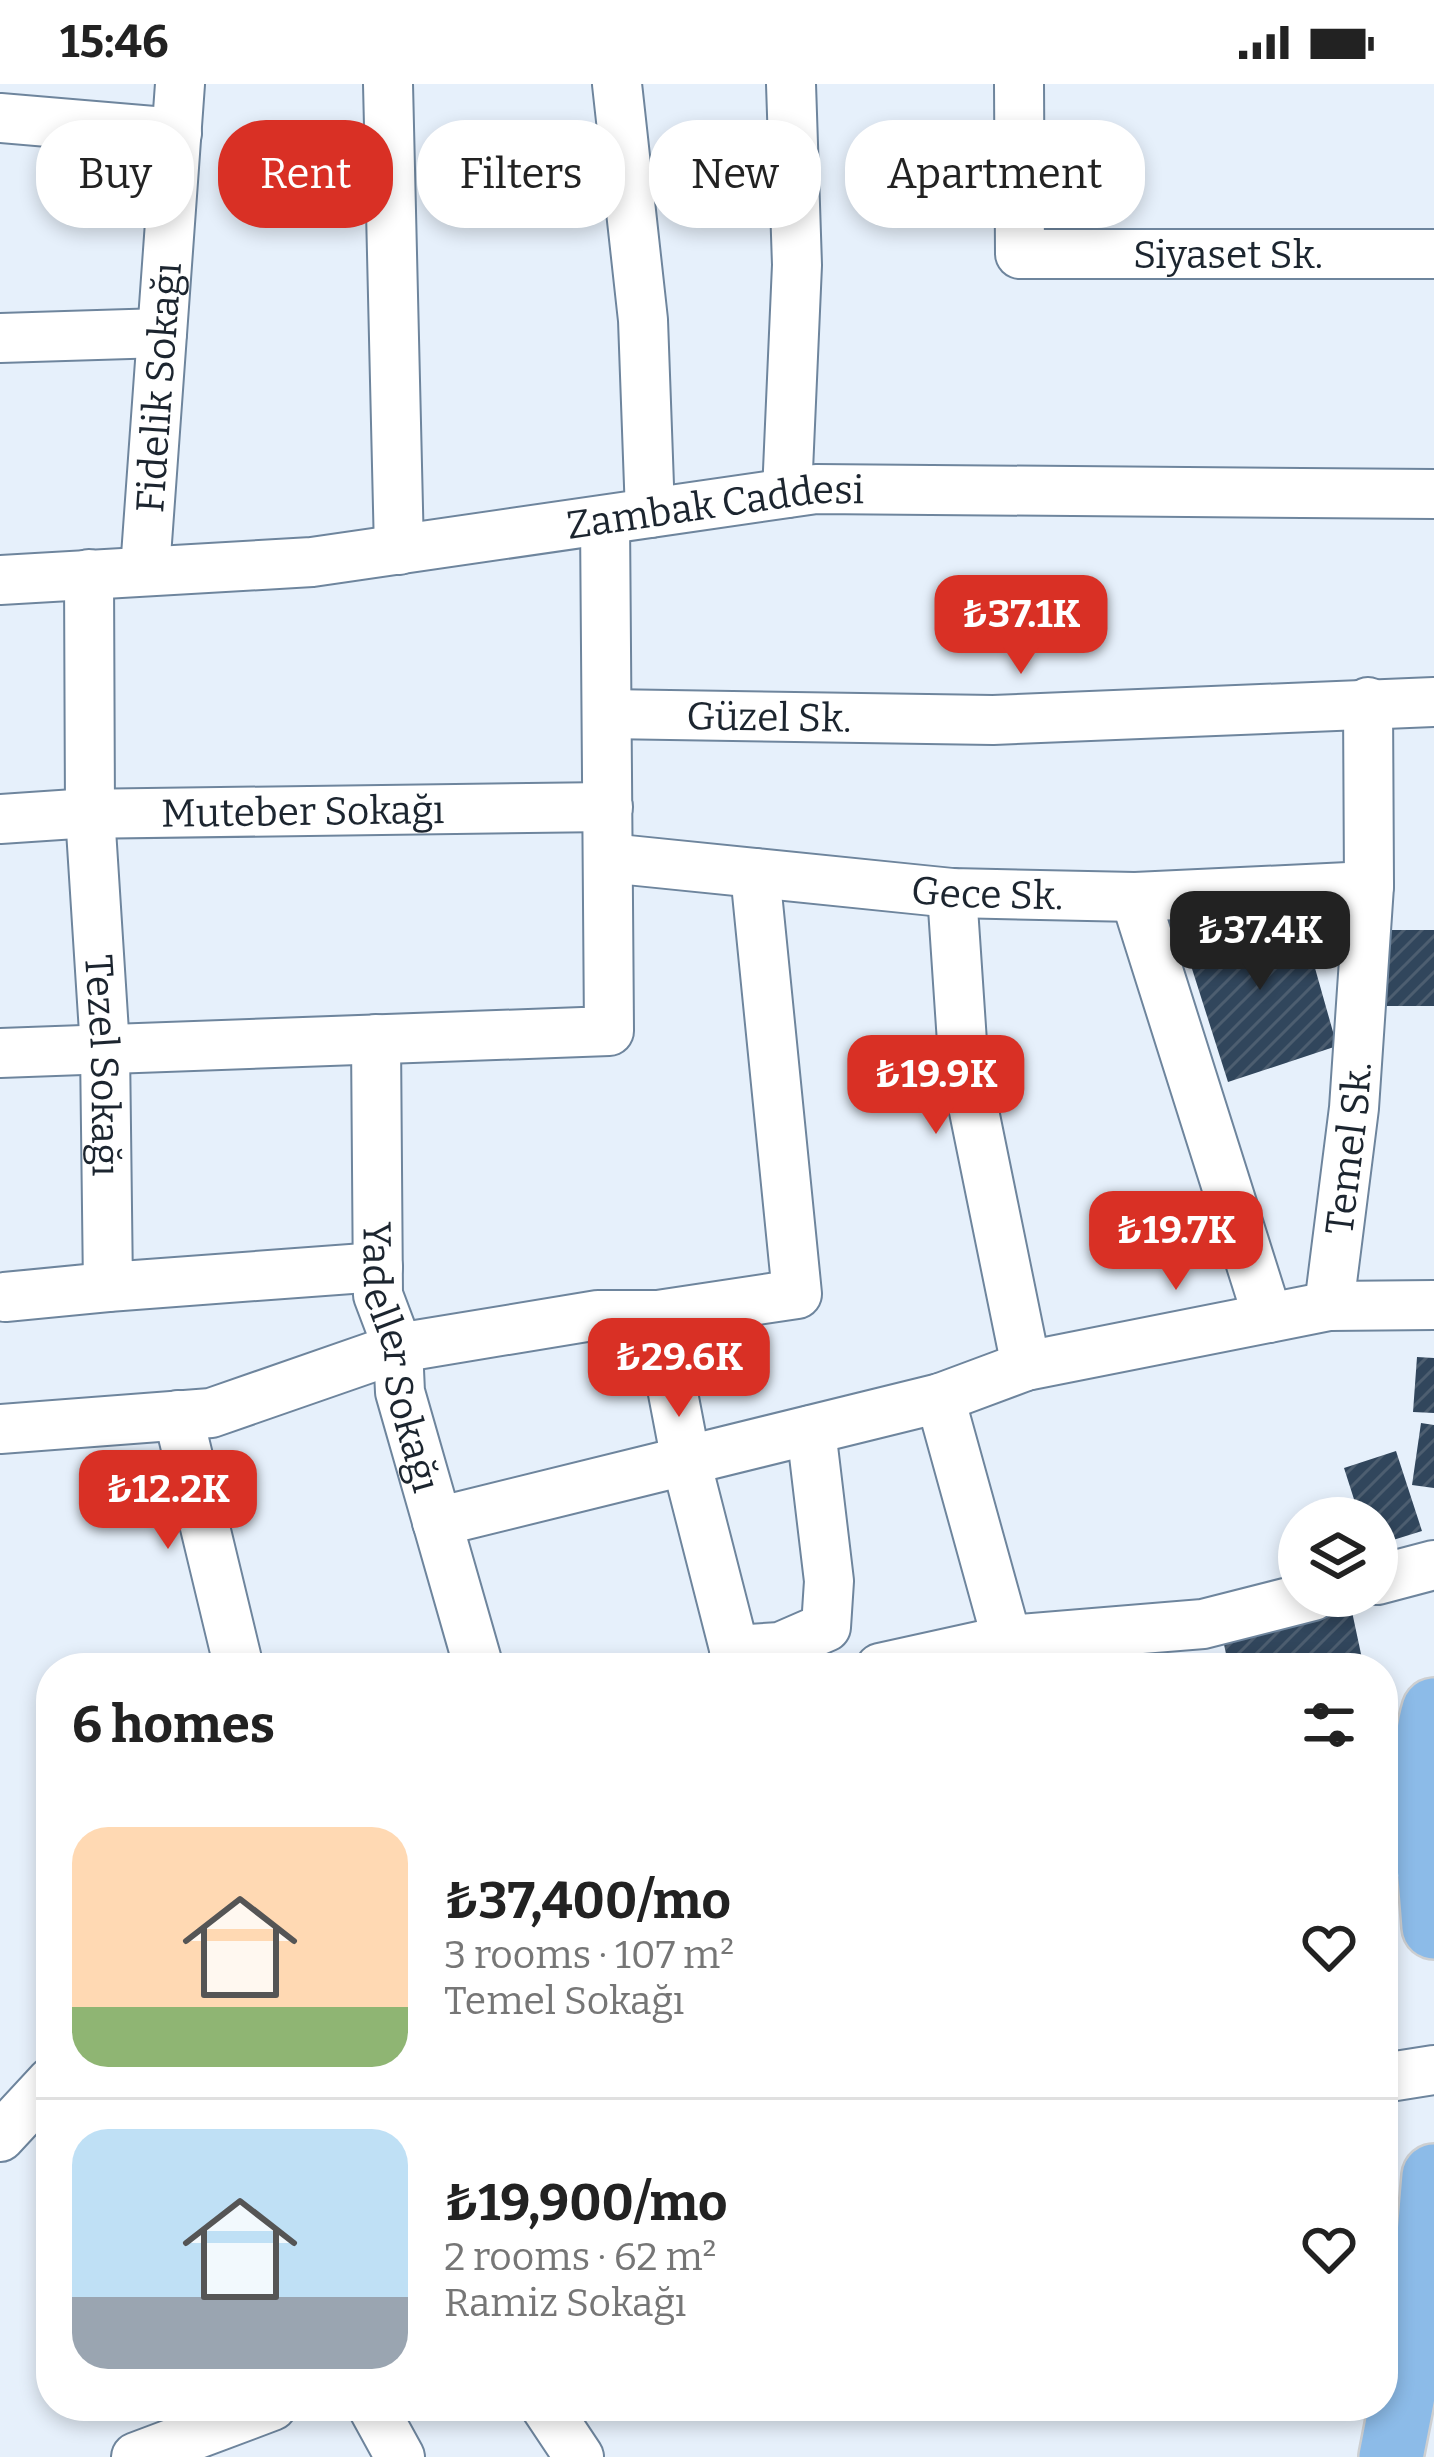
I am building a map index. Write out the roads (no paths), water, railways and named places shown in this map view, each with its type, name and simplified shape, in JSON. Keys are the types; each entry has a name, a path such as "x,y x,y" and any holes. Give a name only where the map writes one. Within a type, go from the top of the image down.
{"main road":[{"path":"1434,1710 1406,1851 1434,1927"},
{"path":"1391,2457 1430,2282 1434,2176"}],"street":[{"name":"Fidelik Sokağı","path":"178,120 180,84"},
{"path":"388,84 398,550"},
{"path":"0,1053 610,1030 607,714 643,320 617,84"},
{"path":"788,493 796,266 791,84"},
{"name":"Siyaset Sk.","path":"1019,84 1020,254 1434,254"},
{"path":"0,118 36,121"},
{"name":"Fidelik Sokağı","path":"145,570 170,228"},
{"path":"0,338 162,333"},
{"name":"Zambak Caddesi","path":"0,580 312,562 840,489 1434,494"},
{"name":"Tezel Sokağı","path":"89,574 90,814 105,1048 108,1287"},
{"name":"Temel Sk.","path":"1329,1306 1354,1108 1369,886 1368,702"},
{"name":"Güzel Sk.","path":"607,714 993,720 1434,702"},
{"name":"Muteber Sokağı","path":"0,819 608,807"},
{"name":"Gece Sk.","path":"608,858 952,893 1135,897 1369,886"},
{"path":"0,1429 212,1413 398,1348 598,1316 658,1315 797,1294 754,873"},
{"path":"952,893 963,1057 1026,1366"},
{"path":"1135,897 1268,1318"},
{"name":"Yadeller Sokağı","path":"376,1039 377,1295 398,1348 400,1392 475,1653"},
{"path":"5,1297 377,1267"},
{"path":"437,1522 940,1398 1026,1366 1329,1306 1434,1305"},
{"path":"658,1315 686,1461 735,1653"},
{"path":"940,1398 1006,1640"},
{"path":"178,1415 235,1653"},
{"path":"758,1653 826,1627 830,1581 811,1430"},
{"path":"1398,1574 1434,1565"},
{"path":"948,1653 1006,1640 1203,1624 1278,1605"},
{"path":"1398,2076 1434,2071"},
{"path":"0,2137 36,2098"},
{"path":"136,2457 232,2421"},
{"path":"380,2421 400,2457"},
{"path":"562,2421 579,2457"}]}
